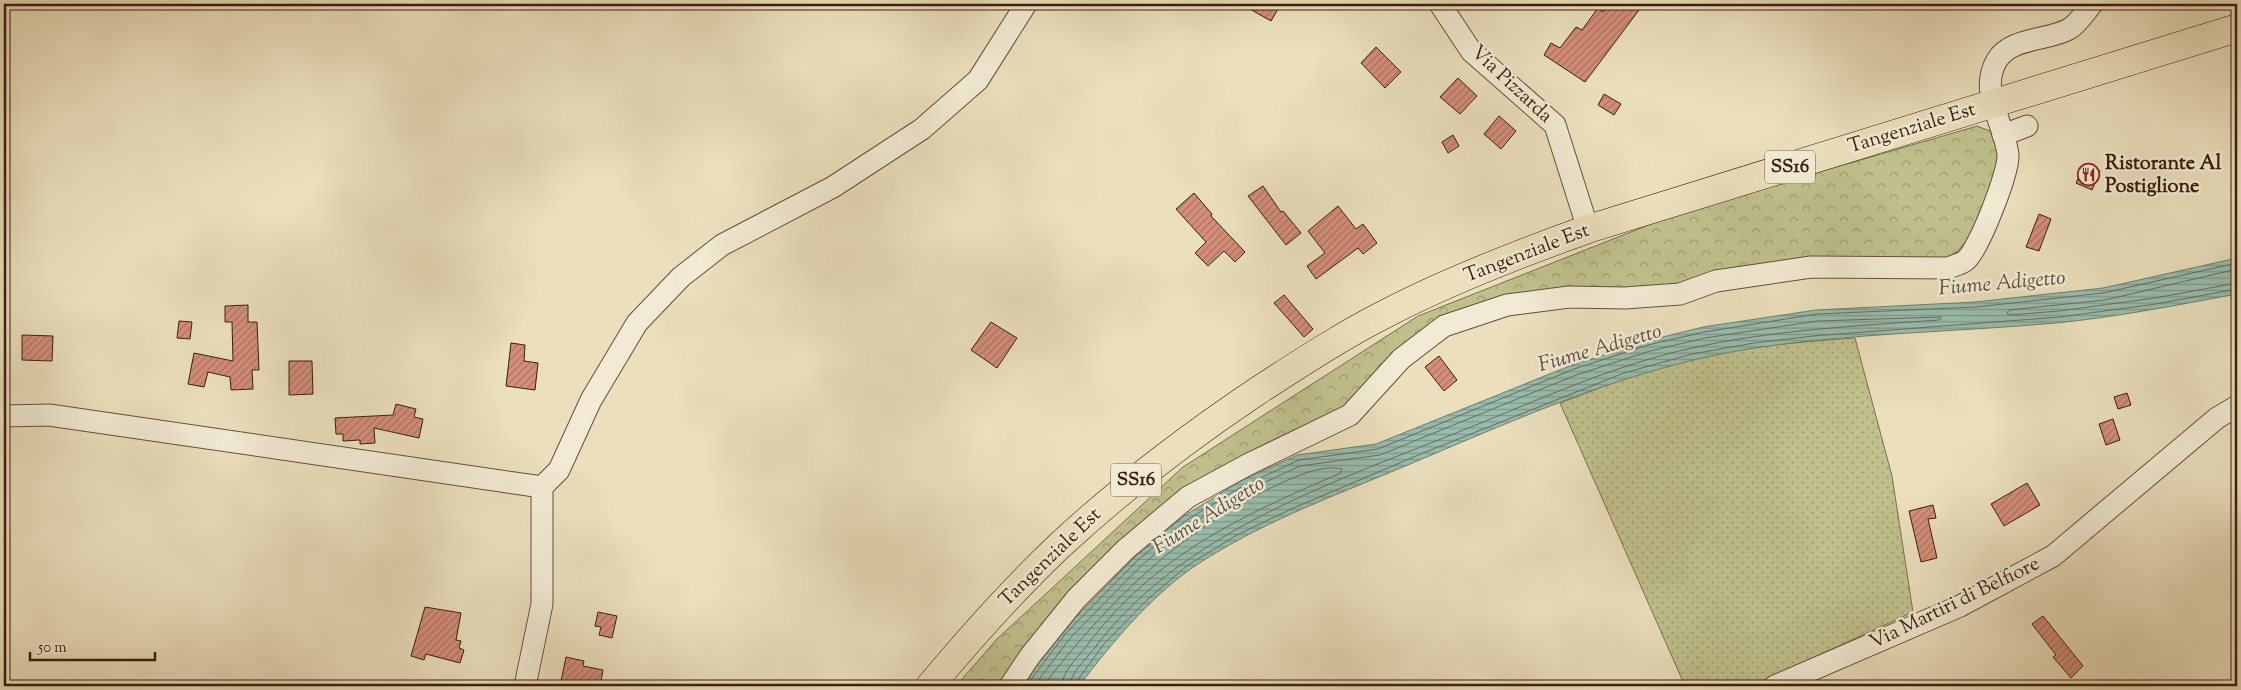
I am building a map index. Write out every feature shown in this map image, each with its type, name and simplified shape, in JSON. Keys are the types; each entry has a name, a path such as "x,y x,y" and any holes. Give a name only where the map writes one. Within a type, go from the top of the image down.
{"main road":[{"name":"Tangenziale Est","path":"930,686 1000,606 1057,548 1144,473 1200,430 1318,352 1388,312 1539,246 1588,229 2237,28"}],"street":[{"path":"525,686 542,604 542,487 559,470 591,400 637,323 681,277 722,245 833,187 922,130 978,80 1026,4"},
{"name":"Via Pizzarda","path":"1440,4 1471,51 1555,125 1588,229"},
{"path":"1010,686 1030,656 1076,599 1140,537 1188,497 1247,465 1350,415 1400,359 1444,326 1507,305 1569,297 1624,298 1680,294 1716,281 1792,269 1912,266 1949,268 1966,260 1983,233 2006,174 2008,156 2003,135 1992,105 1993,70 1998,58 2011,47 2070,29 2092,4"},
{"path":"2003,135 2028,126"},
{"name":"Via Martiri di Belfiore","path":"1775,686 1960,606 2053,556 2217,418 2237,406"},
{"path":"4,416 49,415 542,487"}],"green space":[{"path":"1977,126 1990,131 1996,145 1999,170 1977,228 1957,252 1937,264 1679,291 1445,322 1347,411 1187,490 1002,686 956,686 997,639 1183,467 1418,316 1679,213"},
{"path":"1855,338 1892,476 1913,612 1751,686 1685,686 1560,403 1625,378 1681,361 1767,346"}],"water":[{"name":"Fiume Adigetto","path":"2237,258 2237,294 2147,310 2056,323 1829,339 1754,348 1663,368 1619,381 1532,413 1322,501 1242,538 1192,568 1160,593 1131,622 1079,686 1020,686 1063,630 1135,557 1184,516 1239,482 1297,455 1376,444 1572,365 1647,341 1703,327 1816,310 1975,302 2103,288"}],"building":[{"path":"1241,4 1281,4 1271,21"},
{"path":"1609,4 1631,4 1639,10 1585,82 1544,55 1551,43 1560,48 1576,27 1582,30 1598,8 1603,12"},
{"path":"1376,47 1401,72 1385,88 1361,63"},
{"path":"1458,78 1477,96 1460,114 1440,97"},
{"path":"1604,94 1621,104 1614,115 1598,105"},
{"path":"1499,116 1516,131 1501,149 1484,134"},
{"path":"1453,135 1459,146 1448,153 1442,142"},
{"path":"2085,164 2100,171 2092,190 2076,183"},
{"path":"1263,186 1281,212 1283,211 1301,233 1286,245 1248,196"},
{"path":"1194,193 1212,214 1211,216 1245,252 1235,262 1224,251 1208,266 1195,253 1206,242 1176,209"},
{"path":"1338,206 1356,229 1363,224 1377,243 1363,254 1358,248 1316,279 1307,266 1325,253 1308,231"},
{"path":"2039,214 2051,219 2039,251 2026,247"},
{"path":"1284,295 1313,329 1304,337 1274,303"},
{"path":"248,305 248,322 257,322 259,370 252,370 253,389 231,390 230,377 208,372 204,387 188,384 194,353 233,361 232,322 225,322 225,306"},
{"path":"179,321 192,322 190,339 177,338"},
{"path":"991,322 1017,338 997,368 971,350"},
{"path":"22,335 53,336 52,361 22,360"},
{"path":"511,343 525,345 524,361 538,363 535,390 506,386"},
{"path":"1439,356 1457,380 1444,391 1425,367"},
{"path":"289,361 312,361 313,394 289,395"},
{"path":"2127,393 2131,405 2118,409 2114,397"},
{"path":"396,404 416,409 414,417 423,419 419,438 374,428 375,443 360,444 360,440 343,441 343,434 336,434 335,418 393,415"},
{"path":"2113,419 2120,440 2106,445 2099,424"},
{"path":"2027,483 2040,505 2004,526 1991,504"},
{"path":"1933,505 1936,518 1928,519 1937,558 1921,562 1909,511"},
{"path":"425,607 461,613 456,640 461,641 459,648 464,650 460,663 426,654 424,660 411,656"},
{"path":"598,612 617,616 612,638 599,635 601,627 595,626"},
{"path":"2043,616 2083,666 2071,678 2053,657 2056,655 2032,624"},
{"path":"566,657 584,661 583,666 603,670 600,686 560,686"}],"place":[{"name":"Ristorante Al Postiglione","path":"2089,175"}]}
